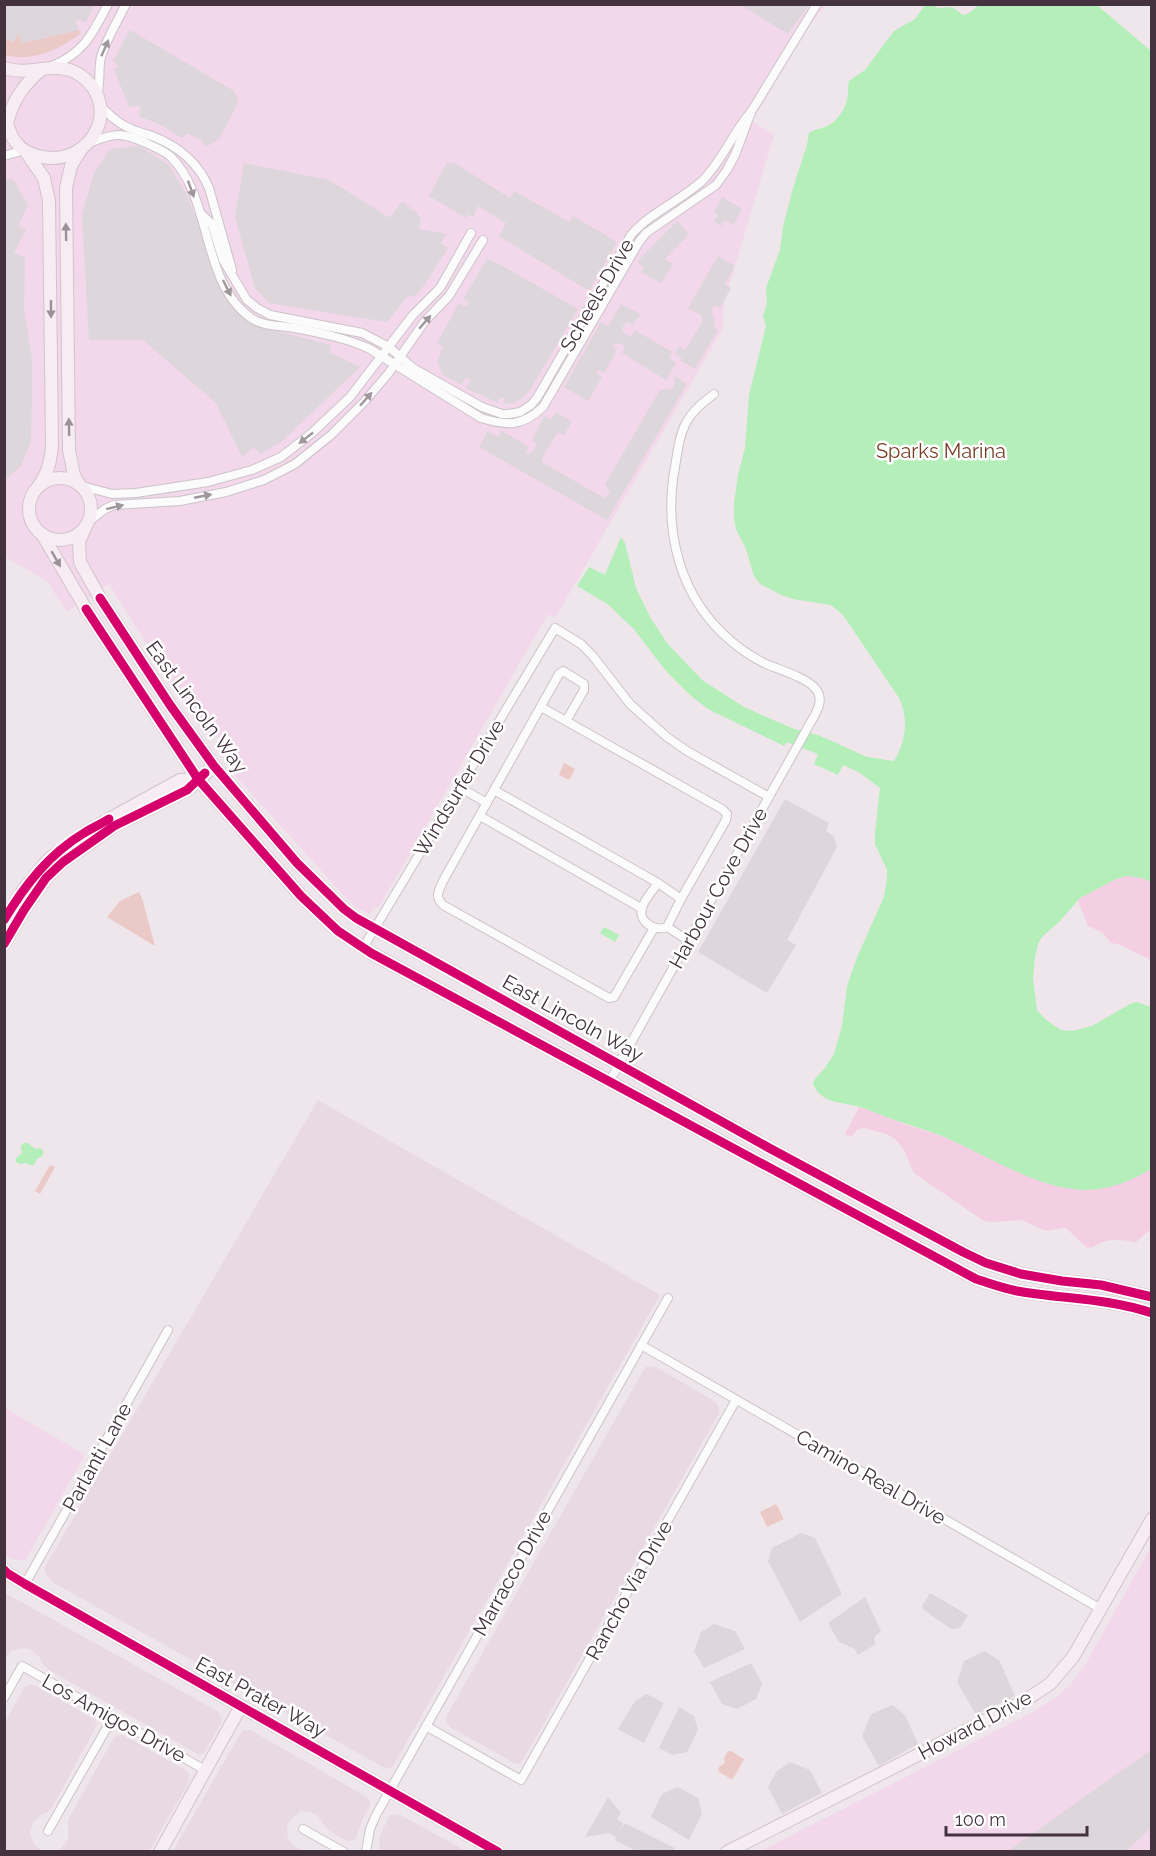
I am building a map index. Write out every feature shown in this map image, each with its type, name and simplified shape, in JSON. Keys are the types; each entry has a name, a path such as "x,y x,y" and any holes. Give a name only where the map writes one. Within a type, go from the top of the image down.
{"street":[{"path":"39,487 51,461 52,444 50,201 44,178 25,151 15,143 6,124 16,97 27,82 45,69 66,60 86,44 108,4"},
{"path":"87,525 91,505 87,494 74,475 69,450 66,188 71,166 96,133 100,118 98,100 102,56 126,4"},
{"name":"Scheels Drive","path":"400,358 413,368 482,407 509,414 520,412 531,405 626,242 645,221 707,175 751,111 817,4"},
{"path":"4,68 19,72 58,67 81,75 93,88 98,100 116,120 124,126 153,136 189,157 209,188 234,276"},
{"path":"200,213 212,224 223,260 248,300 257,308 270,315 362,333 388,347 480,418 498,423 517,424 533,416 543,407 646,233 716,185 735,155 751,111"},
{"path":"4,156 25,151 51,159 67,157 114,134 142,141 168,154 189,180 215,262 229,294 239,307 265,325 293,328 351,340 382,356 400,358"},
{"path":"471,233 440,288 413,315 350,397 312,433 281,457 252,470 208,482 136,493 112,494 80,485 66,478 58,478 44,482 32,496 30,508 32,520 42,534 64,539 75,536 105,509 114,505 180,501 226,492 264,480 295,464 331,435 388,374 425,321 449,296 483,240"},
{"path":"600,310 600,299 634,240 633,233"},
{"path":"239,307 248,300"},
{"path":"567,368 566,359 591,316 591,305"},
{"name":"Harbour Cove Drive","path":"609,1082 819,706 818,692 809,683 762,662 732,642 699,606 681,572 674,546 671,511 672,482 682,433 688,417 714,394"},
{"name":"East Lincoln Way","path":"87,525 79,542 80,562 100,598 170,705 214,766 297,863 344,909 374,929 771,1149 963,1252 986,1263 1021,1274 1101,1285 1152,1297"},
{"name":"East Lincoln Way","path":"42,534 86,609 198,778 301,896 338,931 363,948 976,1279 1019,1291 1111,1302 1152,1314"},
{"name":"Windsurfer Drive","path":"363,948 555,628 581,644 630,704 667,737 687,751 769,797"},
{"path":"566,721 584,690 584,684 564,671 559,674 494,790 437,894 438,900 609,998 614,997 654,928"},
{"path":"480,816 641,908 645,922 654,928 667,927 726,820 727,814 683,786 541,707"},
{"path":"4,944 46,878 63,862 114,826 187,790 214,766"},
{"path":"4,920 24,889 49,859 84,833 180,780 198,778"},
{"path":"459,787 487,803"},
{"path":"494,790 658,883 681,899"},
{"path":"641,908 658,883"},
{"path":"667,927 689,941"},
{"name":"Marracco Drive","path":"366,1851 370,1829 390,1790 668,1298"},
{"name":"Parlanti Lane","path":"25,1584 168,1330"},
{"name":"Camino Real Drive","path":"641,1345 1101,1609"},
{"name":"Rancho Via Drive","path":"426,1726 521,1780 736,1400"},
{"name":"Howard Drive","path":"727,1851 1035,1695 1062,1672 1073,1657 1152,1519"},
{"name":"East Prater Way","path":"5,1572 498,1851"},
{"name":"Los Amigos Drive","path":"4,1698 22,1666 205,1770"},
{"path":"159,1851 241,1706"},
{"path":"48,1832 113,1718"},
{"path":"303,1829 344,1851"}],"shaded area":[{"path":"5,4 95,5 85,23 78,19 76,21 79,30 22,43 19,34 13,42 5,38"},
{"path":"809,4 788,34 741,5"},
{"path":"5,5 826,5 812,22 752,121 774,135 724,303 722,330 555,618 548,614 379,907 375,907 369,914 348,900 233,773 232,767 236,759 218,736 210,737 203,733 109,584 67,612 46,580 5,557"},
{"name":"Sparks Marina","path":"925,5 938,8 952,7 963,15 968,14 979,5 1097,5 1151,51 1151,882 1127,876 1116,879 1080,898 1042,937 1035,957 1033,978 1037,1010 1046,1020 1061,1030 1072,1031 1092,1026 1137,1002 1151,1007 1151,1169 1124,1183 1094,1190 1057,1186 1023,1175 942,1136 863,1108 827,1099 817,1091 813,1084 814,1080 834,1054 842,1026 850,977 884,897 887,870 875,844 880,788 860,773 843,765 838,775 814,764 818,754 787,742 784,746 708,709 666,671 633,628 609,605 577,586 589,567 605,575 621,537 625,543 636,588 650,617 667,643 702,680 744,707 794,729 818,735 867,757 894,761 905,730 904,714 899,698 843,615 831,605 793,599 760,584 754,576 746,549 736,529 734,503 745,448 749,395 766,326 763,316 767,304 766,288 780,250 783,227 809,133 837,119 846,104 849,81 865,70 894,31 915,19"},
{"path":"79,30 81,33 73,39 45,53 25,57 5,55 4,38 13,42 19,34 22,43"},
{"path":"130,30 234,91 238,103 220,137 206,147 201,140 188,133 182,138 163,126 139,116 141,108 137,105 129,107 114,69 119,66 113,61"},
{"path":"140,146 169,165 188,197 219,278 246,319 269,329 331,345 329,352 360,367 281,442 260,454 254,447 242,457 216,403 143,340 89,340 82,215 94,173 110,149"},
{"path":"447,162 452,165 453,162 510,198 514,191 569,222 573,216 617,242 589,291 499,236 506,223 478,206 473,217 468,214 466,218 429,196"},
{"path":"244,163 329,180 390,218 402,201 417,213 421,220 419,229 446,234 441,243 448,248 425,284 415,296 407,297 387,322 269,303 255,288 235,217"},
{"path":"5,179 13,179 28,205 18,226 26,230 14,252 25,258 24,309 32,359 32,394 31,441 21,466 5,480"},
{"path":"722,197 742,209 733,225 725,220 721,226 714,222 718,215 714,212"},
{"path":"677,221 689,234 665,259 673,264 661,283 641,272 644,268 637,262"},
{"path":"718,256 735,266 725,284 731,288 720,308 714,305 711,311 715,320 713,326 718,330 695,369 680,360 682,358 675,353 679,347 685,350 703,321 701,315 688,308"},
{"path":"487,259 578,309 530,390 523,398 513,403 503,404 504,398 499,398 498,403 466,388 470,380 465,378 462,385 443,375 437,361 443,347 437,343 459,303 466,307 469,302 463,299"},
{"path":"621,304 640,314 633,325 626,322 622,328 624,333 631,337 635,330 672,352 669,358 676,363 666,380 622,353 625,346 620,343 612,345 617,350 604,373 598,370 596,373 602,377 588,401 564,387 582,355 589,358 583,354 601,322 608,326"},
{"path":"675,376 687,384 607,520 479,447 488,431 498,437 502,431 529,447 526,452 528,454 537,444 532,440 544,416 551,420 556,412 572,422 564,435 558,432 542,458 542,462 604,498 610,492 605,484 660,390 671,389"},
{"path":"564,763 575,769 569,780 559,775"},
{"path":"785,799 829,823 826,831 834,836 837,847 787,940 796,945 767,993 698,952"},
{"path":"139,892 155,946 107,917 120,901"},
{"path":"604,927 619,935 615,942 600,933"},
{"path":"318,1100 660,1295 393,1766 387,1769 54,1583 47,1576 44,1568"},
{"path":"28,1143 35,1149 40,1148 44,1152 34,1165 16,1162 16,1158 22,1153 21,1146"},
{"path":"50,1165 55,1167 40,1194 35,1191"},
{"path":"647,1366 656,1367 716,1402 719,1413 523,1760 519,1764 514,1763 450,1727 446,1722 447,1715"},
{"path":"5,1408 85,1455 26,1559 20,1560 5,1555"},
{"path":"776,1504 784,1519 767,1527 760,1512"},
{"path":"801,1533 815,1538 842,1594 800,1622 768,1561 772,1548"},
{"path":"1151,1547 1151,1851 759,1852 1029,1714 1055,1698 1070,1685 1085,1665"},
{"path":"5,1593 217,1711 221,1716 221,1723 204,1753 200,1755 196,1753 51,1671 30,1649 21,1648 11,1651 5,1660"},
{"path":"930,1593 968,1615 960,1628 951,1629 924,1610 922,1606"},
{"path":"865,1597 881,1631 874,1640 876,1644 858,1655 855,1649 839,1642 828,1623"},
{"path":"714,1624 735,1631 745,1649 704,1668 694,1651 701,1632"},
{"path":"984,1651 999,1660 1015,1696 976,1715 957,1682 964,1661"},
{"path":"751,1663 762,1683 756,1699 737,1709 722,1704 710,1682"},
{"path":"30,1684 94,1719 97,1725 54,1804 49,1811 33,1822 30,1834 34,1844 41,1850 47,1851 5,1851 5,1722 25,1687"},
{"path":"647,1694 664,1703 644,1743 618,1729 635,1701"},
{"path":"892,1705 905,1715 918,1744 879,1766 862,1736 871,1714"},
{"path":"679,1707 694,1716 698,1730 687,1752 673,1755 659,1748"},
{"path":"244,1730 250,1730 370,1800 370,1806 354,1840 347,1841 328,1830 318,1816 301,1811 289,1821 288,1839 295,1847 303,1850 320,1851 173,1851"},
{"path":"123,1735 187,1771 189,1776 188,1784 149,1851 55,1851 60,1850 68,1840 68,1820 113,1739"},
{"path":"1151,1750 1151,1828 1126,1851 1008,1851"},
{"path":"728,1751 744,1759 733,1779 719,1772 719,1767 725,1762 724,1758"},
{"path":"790,1762 810,1770 822,1793 782,1814 768,1787 776,1772"},
{"path":"678,1787 698,1798 702,1814 689,1840 651,1817 662,1794"},
{"path":"608,1797 621,1813 617,1819 623,1823 620,1830 625,1823 675,1848 673,1851 636,1851 615,1840 616,1837 609,1833 585,1837"},
{"path":"396,1814 466,1851 379,1851 380,1836 390,1815"}],"sand":[{"path":"1127,876 1151,882 1151,960 1118,944 1111,943 1102,932 1088,926 1078,901 1116,879"},
{"path":"859,1107 941,1136 1019,1173 1069,1188 1094,1189 1122,1183 1151,1169 1151,1229 1136,1242 1113,1240 1091,1248 1086,1247 1066,1228 1046,1231 1022,1220 984,1221 914,1173 903,1148 895,1139 887,1134 864,1128 857,1130 851,1137 845,1134"}],"cycle path":[{"path":"100,598 170,705 214,766 297,863 356,918 771,1149 986,1263 1021,1274 1101,1285 1152,1297"},
{"path":"86,609 198,779 301,896 338,931 371,953 976,1279 1017,1291 1119,1304 1152,1313"},
{"path":"4,944 46,878 63,862 114,826 187,790 205,773"},
{"path":"4,920 29,883 49,861 71,841 109,819"},
{"path":"4,1570 498,1852"}]}
